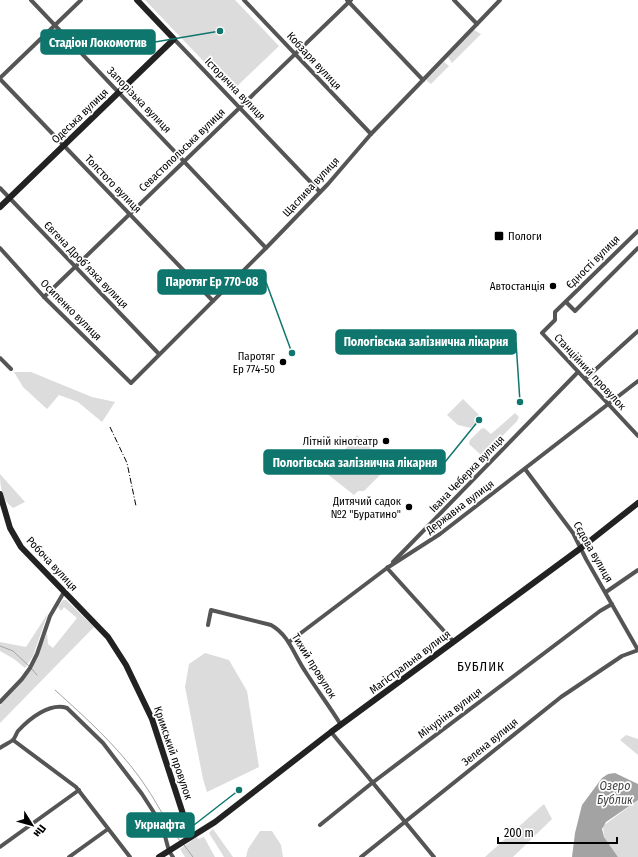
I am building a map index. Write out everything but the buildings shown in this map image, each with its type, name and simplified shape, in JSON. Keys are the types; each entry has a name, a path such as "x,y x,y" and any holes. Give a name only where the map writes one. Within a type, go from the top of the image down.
{"street":[{"name":"Запорізька вулиця","path":"31,0 120,92 266,248"},
{"path":"0,78 54,24 81,0"},
{"name":"Історична вулиця","path":"136,0 320,192"},
{"name":"Кобзаря вулиця","path":"244,0 294,55 371,134"},
{"path":"454,0 476,24"},
{"name":"Щаслива вулиця","path":"131,383 320,192 371,134 500,0"},
{"path":"349,1 423,80"},
{"name":"Севастопольська вулиця","path":"44,297 349,1"},
{"name":"Одеська вулиця","path":"0,207 174,39"},
{"name":"Толстого вулиця","path":"0,78 213,301"},
{"name":"Євгена Дроб’язка вулиця","path":"0,188 159,354"},
{"name":"Єдності вулиця","path":"638,231 566,302 575,311 638,248"},
{"name":"Осипенко вулиця","path":"0,248 44,297 131,383"},
{"name":"Станційний провулок","path":"566,302 555,312 555,320 542,333 638,436"},
{"path":"585,379 638,331"},
{"path":"0,358 11,369"},
{"name":"Івана Чеберка вулиця","path":"387,568 578,372"},
{"name":"Державна вулиця","path":"289,642 387,568 440,534 638,381"},
{"name":"Сєдова вулиця","path":"525,469 573,533 638,650"},
{"name":"Робоча вулиця","path":"0,494 8,523 19,544 36,565 108,637"},
{"name":"Магістральна вулиця","path":"159,857 219,818 331,732 454,642 638,503"},
{"path":"387,568 454,642"},
{"path":"606,592 638,570"},
{"path":"0,702 28,672 37,654 50,616 64,592"},
{"name":"Мічуріна вулиця","path":"320,825 372,783 600,611 612,604"},
{"name":"Тихий провулок","path":"208,625 211,610 271,625 282,633 289,642 302,668 341,725"},
{"name":"Кримський провулок","path":"108,637 126,665 152,719 184,817 192,836"},
{"name":"Зелена вулиця","path":"361,857 561,697 622,656 638,650"},
{"path":"0,748 13,740 18,732 52,706 61,705 67,708 104,743 142,794 162,825 169,851 173,857"},
{"path":"331,732 434,857"},
{"path":"13,740 69,780 79,790 130,857"},
{"path":"0,847 79,790"},
{"path":"69,857 108,829"}],"shaded area":[{"path":"145,0 235,0 279,46 232,91"},
{"path":"474,30 481,34 452,63 448,57"},
{"path":"444,62 449,66 431,84 426,80"},
{"path":"14,372 31,372 92,397 115,402 102,422 78,402 59,395 47,409 23,387"},
{"path":"463,399 481,417 471,428 458,425 447,415"},
{"path":"515,413 519,417 517,421 485,454 481,455 469,444 470,440 481,429 484,428 491,434"},
{"path":"357,435 389,466 364,491 358,491 354,495 326,473"},
{"path":"0,474 25,502 13,508 9,505 2,493"},
{"path":"63,600 66,600 94,627 0,723 0,705 32,669 47,633 48,644 53,648 77,618 64,607 61,611 58,607"},
{"path":"48,613 33,656 25,668 14,659 0,651 0,642 26,647"},
{"path":"205,653 229,660 247,691 259,767 207,792 203,779 185,687 189,664"},
{"path":"626,735 638,739 638,755 620,740"},
{"path":"638,800 638,857 618,857 604,837 603,826"},
{"path":"544,804 552,819 513,857 485,857"},
{"path":"213,829 233,857 224,857 209,833"},
{"path":"260,831 272,831 281,845 283,857 246,857 248,849"},
{"path":"197,837 198,839 204,837 215,857 185,857 180,849"}],"water":[{"name":"Озеро Бублик","path":"615,773 638,784 638,800 606,822 602,829 604,837 618,857 572,857 575,833 582,805 602,778 608,774"}],"waterway":[{"path":"0,646 13,651 29,666"},
{"path":"31,668 37,675"},
{"path":"55,690 78,710 131,766 180,841"},
{"path":"184,845 193,857"}],"railway":[{"path":"110,427 127,463 136,506"}],"place":[{"name":"Стадіон Локомотив","path":"220,31"},
{"name":"Пологи","path":"499,236"},
{"name":"Автостанція","path":"553,286"},
{"name":"Паротяг Ер 770-08","path":"292,353"},
{"name":"Паротяг Ер 774-50","path":"283,362"},
{"name":"Пологiвська залiзнична лiкарня","path":"520,402"},
{"name":"Пологівська залізнична лікарня","path":"479,420"},
{"name":"Літній кінотеатр","path":"386,441"},
{"name":"Дитячий садок №2 \"Буратино\"","path":"409,507"},
{"name":"Укрнафта","path":"239,790"}],"district":[{"name":"БУБЛИК","path":"481,666"}]}
